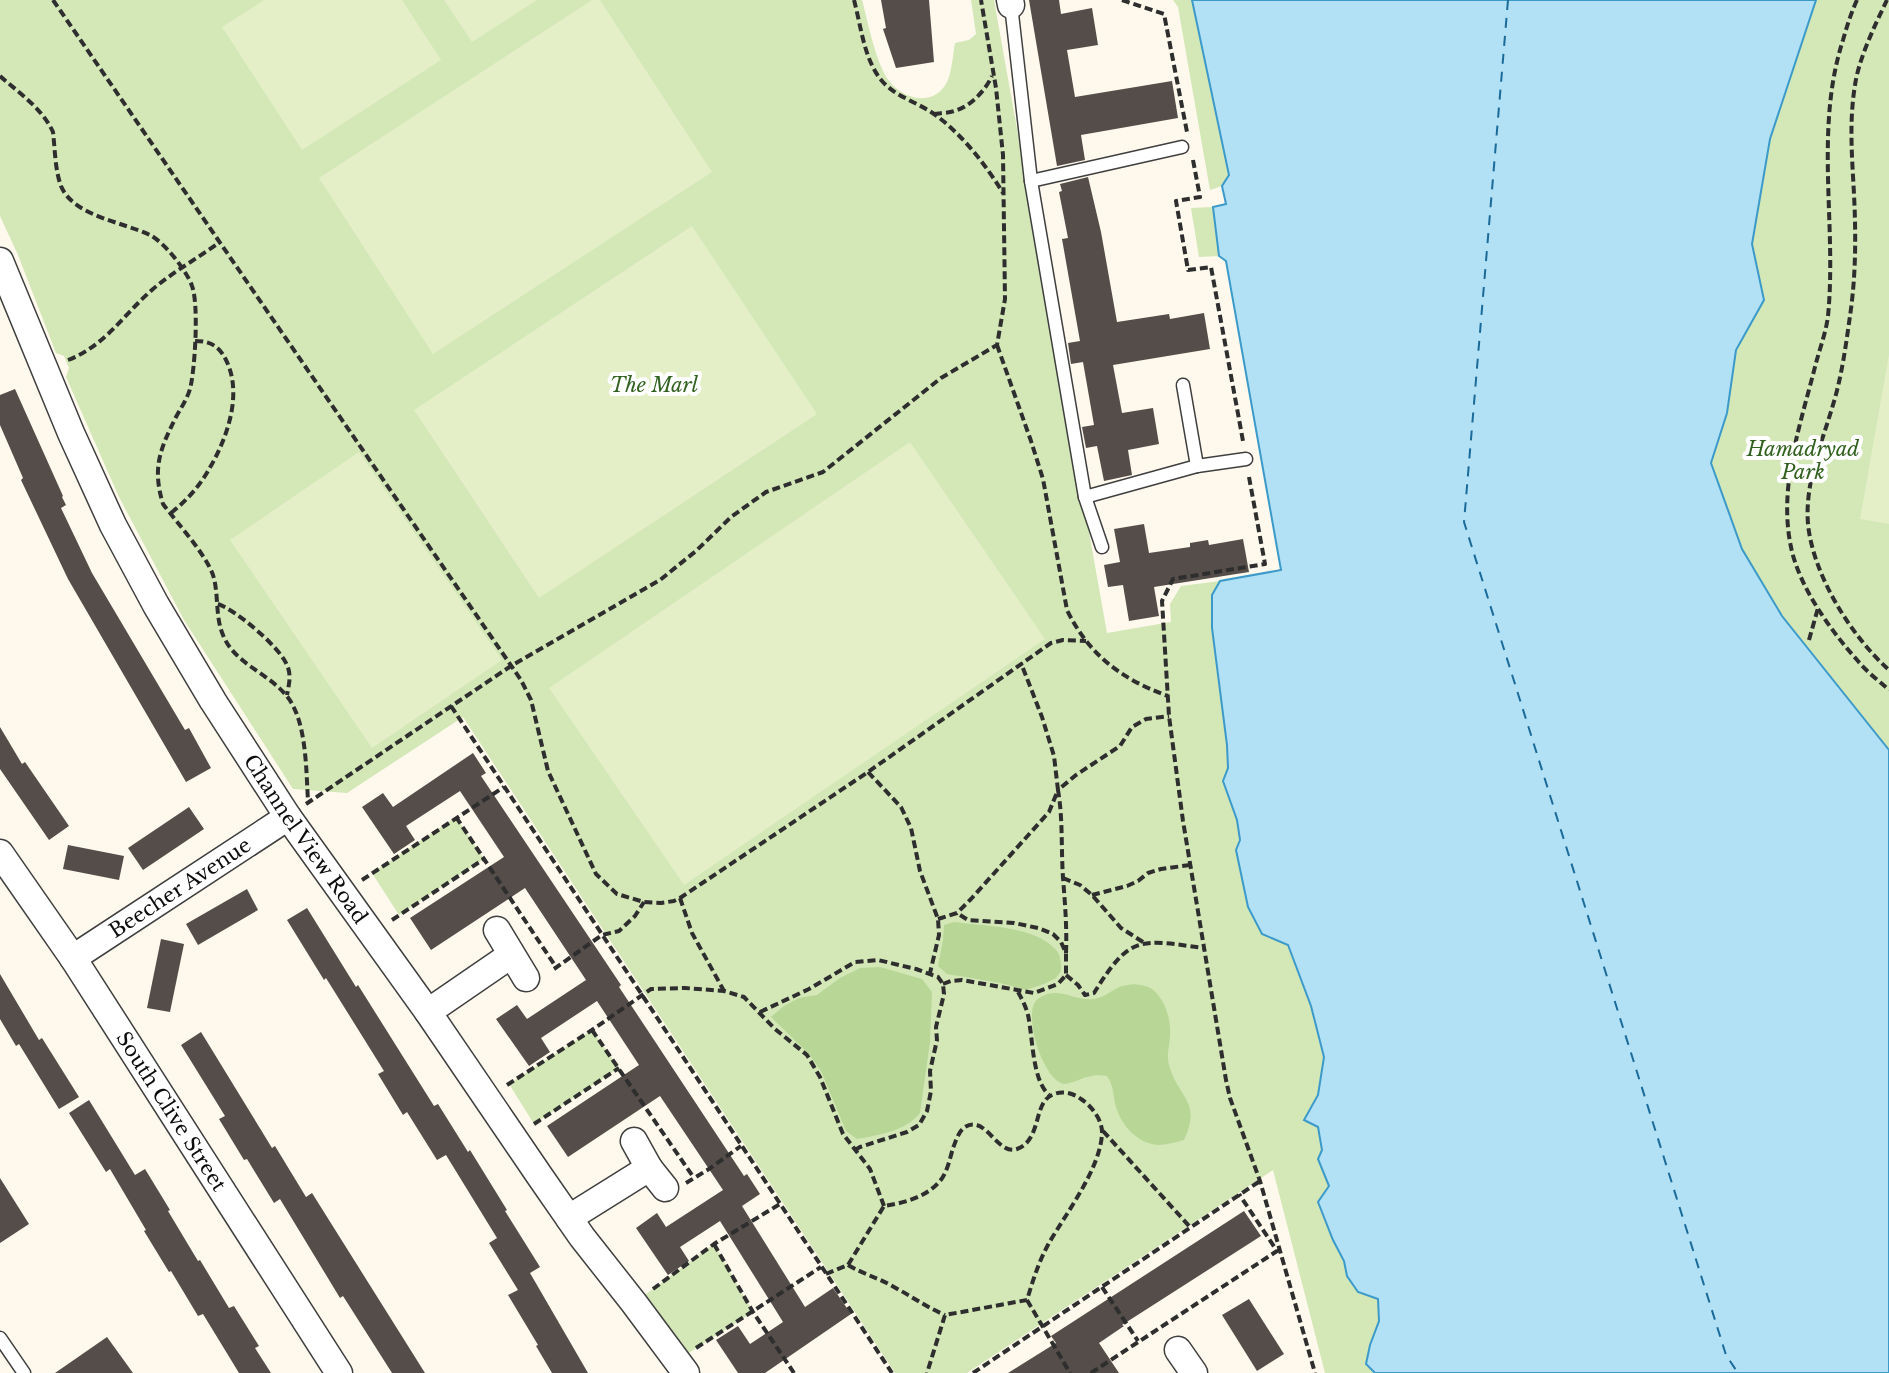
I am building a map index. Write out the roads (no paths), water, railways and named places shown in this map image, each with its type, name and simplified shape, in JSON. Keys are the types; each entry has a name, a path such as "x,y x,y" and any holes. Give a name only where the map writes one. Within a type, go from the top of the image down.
{"street":[{"name":"Channel View Road","path":"0,261 98,492 150,594 213,701 298,810 343,893 569,1218 681,1367"},
{"name":"Beecher Avenue","path":"73,958 298,810"},
{"name":"South Clive Street","path":"0,853 73,958 339,1373"},
{"path":"497,930 526,978"},
{"path":"428,1012 511,955"},
{"path":"569,1218 657,1178 634,1141"},
{"path":"1178,1350 1194,1373"}],"lane":[{"path":"1010,3 1031,181 1085,497 1102,547"},
{"path":"1031,181 1187,144"},
{"path":"1183,385 1197,466"},
{"path":"1085,497 1197,466 1246,461"},
{"path":"0,1338 24,1373"}],"water":[{"path":"1192,0 1816,0 1770,139 1752,244 1764,300 1736,350 1727,413 1711,463 1742,549 1782,616 1889,750 1889,1373 1375,1373 1366,1364 1379,1321 1378,1299 1358,1292 1347,1276 1344,1261 1318,1202 1329,1186 1318,1159 1322,1150 1318,1127 1304,1120 1318,1095 1324,1057 1311,1006 1288,945 1262,934 1248,907 1236,850 1240,840 1237,820 1223,781 1228,768 1227,745 1212,628 1212,595 1220,581 1281,570 1226,261 1219,256 1213,207 1226,204 1222,186 1229,175"}],"park label":[{"name":"The Marl","path":"654,385"},
{"name":"Hamadryad Park","path":"1803,460"}]}
